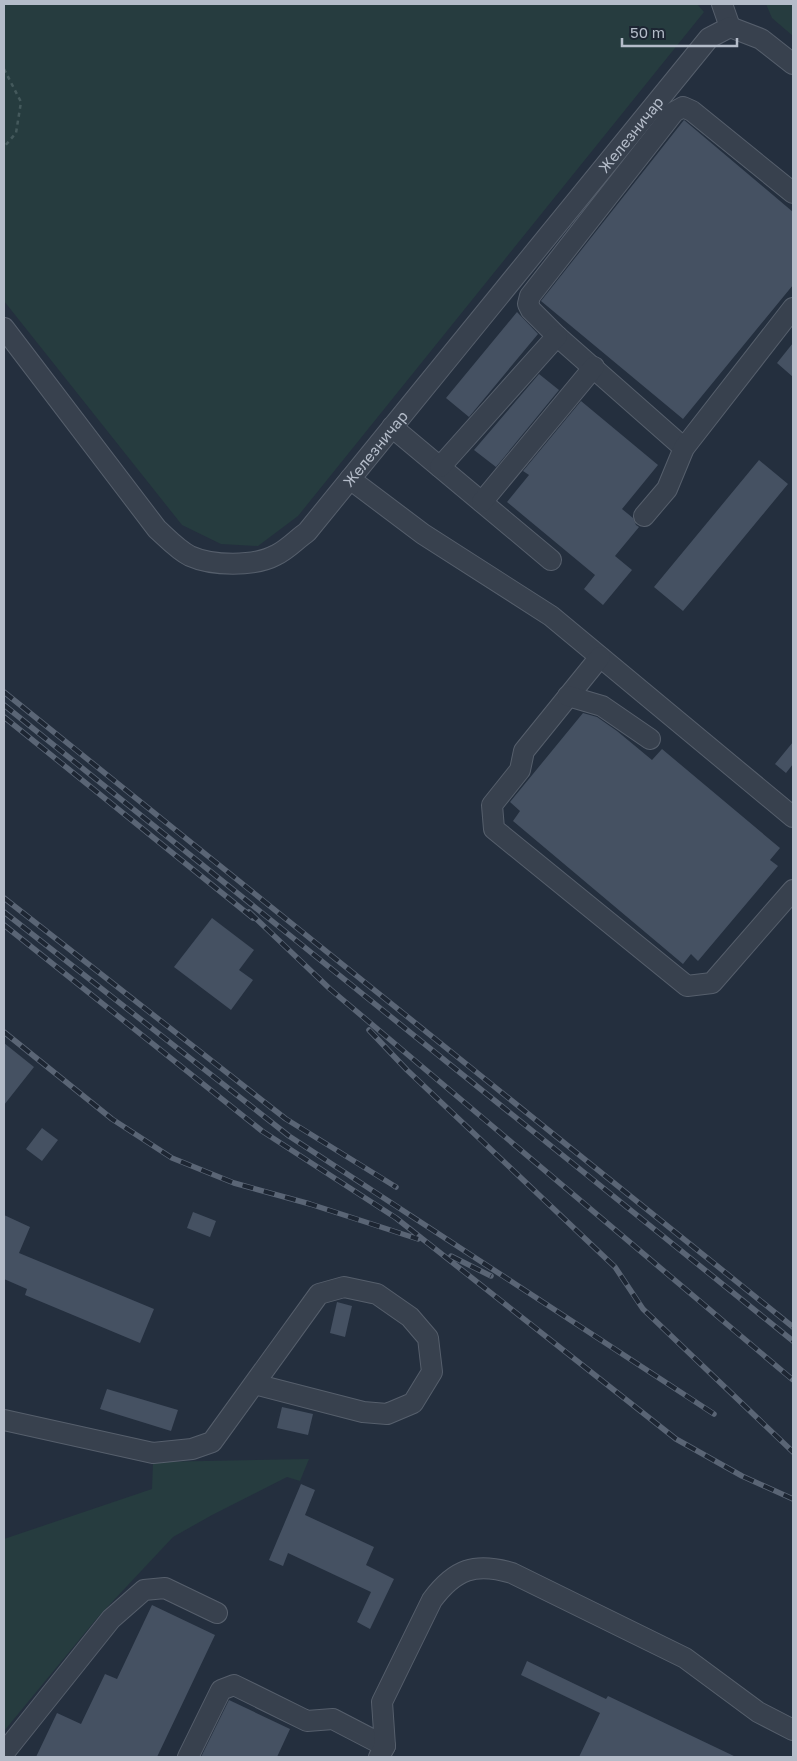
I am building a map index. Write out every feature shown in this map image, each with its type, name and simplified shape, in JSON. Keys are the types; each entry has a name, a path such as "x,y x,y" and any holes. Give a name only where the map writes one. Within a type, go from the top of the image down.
{"street":[{"path":"722,4 730,27 761,39 793,64"},
{"name":"Железничар","path":"4,328 157,529 171,542 190,556 217,564 247,563 276,556 307,532 709,38 730,27"},
{"path":"684,448 557,336 531,310 528,304 530,296 674,112 683,107 692,110 793,193"},
{"path":"644,516 668,489 684,448 793,308"},
{"path":"440,467 557,336"},
{"path":"482,502 594,367"},
{"path":"392,427 552,560"},
{"path":"350,478 423,534 551,616 793,817"},
{"path":"600,657 524,751 520,770 492,805 494,829 687,986 712,983 793,890"},
{"path":"568,696 602,706 650,739"},
{"path":"4,1420 153,1453 192,1449 212,1442 254,1384 320,1294 344,1287 378,1294 410,1317 428,1338 432,1372 413,1403 386,1414 363,1412 254,1384"},
{"path":"382,1751 382,1702 432,1600 443,1585 458,1574 476,1568 495,1568 512,1573 685,1658 758,1712 793,1730"},
{"path":"4,1752 111,1619 144,1590 164,1588 217,1613"},
{"path":"188,1757 221,1690 234,1685 307,1721 333,1720 382,1751"}],"path":[{"path":"4,70 21,102 16,133 4,147"}],"green space":[{"path":"4,4 697,4 704,12 298,516 258,546 221,544 182,525 4,301"},
{"path":"766,4 793,4 793,36 772,18"},
{"path":"309,1459 300,1481 287,1477 173,1537 98,1617 4,1731 4,1539 152,1489 153,1462"}],"building":[{"path":"684,120 793,212 793,285 683,419 541,301"},
{"path":"517,312 538,334 469,417 446,398"},
{"path":"793,343 793,377 777,363"},
{"path":"539,374 559,390 496,467 474,450"},
{"path":"581,401 658,465 622,509 633,518 639,527 615,556 632,570 603,605 584,589 595,575 507,502 529,475 523,471"},
{"path":"759,460 788,484 683,611 654,587"},
{"path":"583,713 597,717 652,760 662,749 780,848 770,860 778,866 698,961 691,954 683,964 513,821 520,811 510,802"},
{"path":"793,742 793,764 786,773 775,764"},
{"path":"212,918 254,950 239,970 253,980 231,1010 174,967"},
{"path":"4,1043 34,1067 4,1105"},
{"path":"42,1128 58,1140 42,1161 26,1149"},
{"path":"193,1212 216,1221 210,1237 187,1228"},
{"path":"4,1215 30,1227 19,1253 154,1309 140,1343 25,1295 27,1289 4,1279"},
{"path":"337,1302 352,1306 345,1337 330,1333"},
{"path":"107,1389 178,1410 171,1431 100,1409"},
{"path":"282,1407 313,1414 308,1435 277,1428"},
{"path":"301,1484 315,1490 305,1515 374,1547 366,1565 394,1579 370,1629 357,1622 371,1592 288,1553 283,1566 269,1560"},
{"path":"152,1605 215,1635 157,1757 36,1757 57,1713 81,1724 105,1674 117,1679"},
{"path":"527,1661 606,1699 608,1696 736,1757 579,1757 600,1713 521,1675"},
{"path":"229,1700 290,1729 277,1757 201,1757"}],"railway":[{"path":"4,692 793,1327"},
{"path":"4,705 793,1341"},
{"path":"4,717 253,918"},
{"path":"4,898 286,1119 396,1187"},
{"path":"4,912 289,1136 714,1414"},
{"path":"249,912 330,989 793,1380"},
{"path":"4,925 262,1131 396,1218 676,1439 742,1476 793,1499"},
{"path":"369,1030 407,1070 615,1267 643,1309 793,1452"},
{"path":"4,1032 112,1119 172,1158 234,1183 310,1204 418,1239"},
{"path":"451,1256 491,1276"}]}
